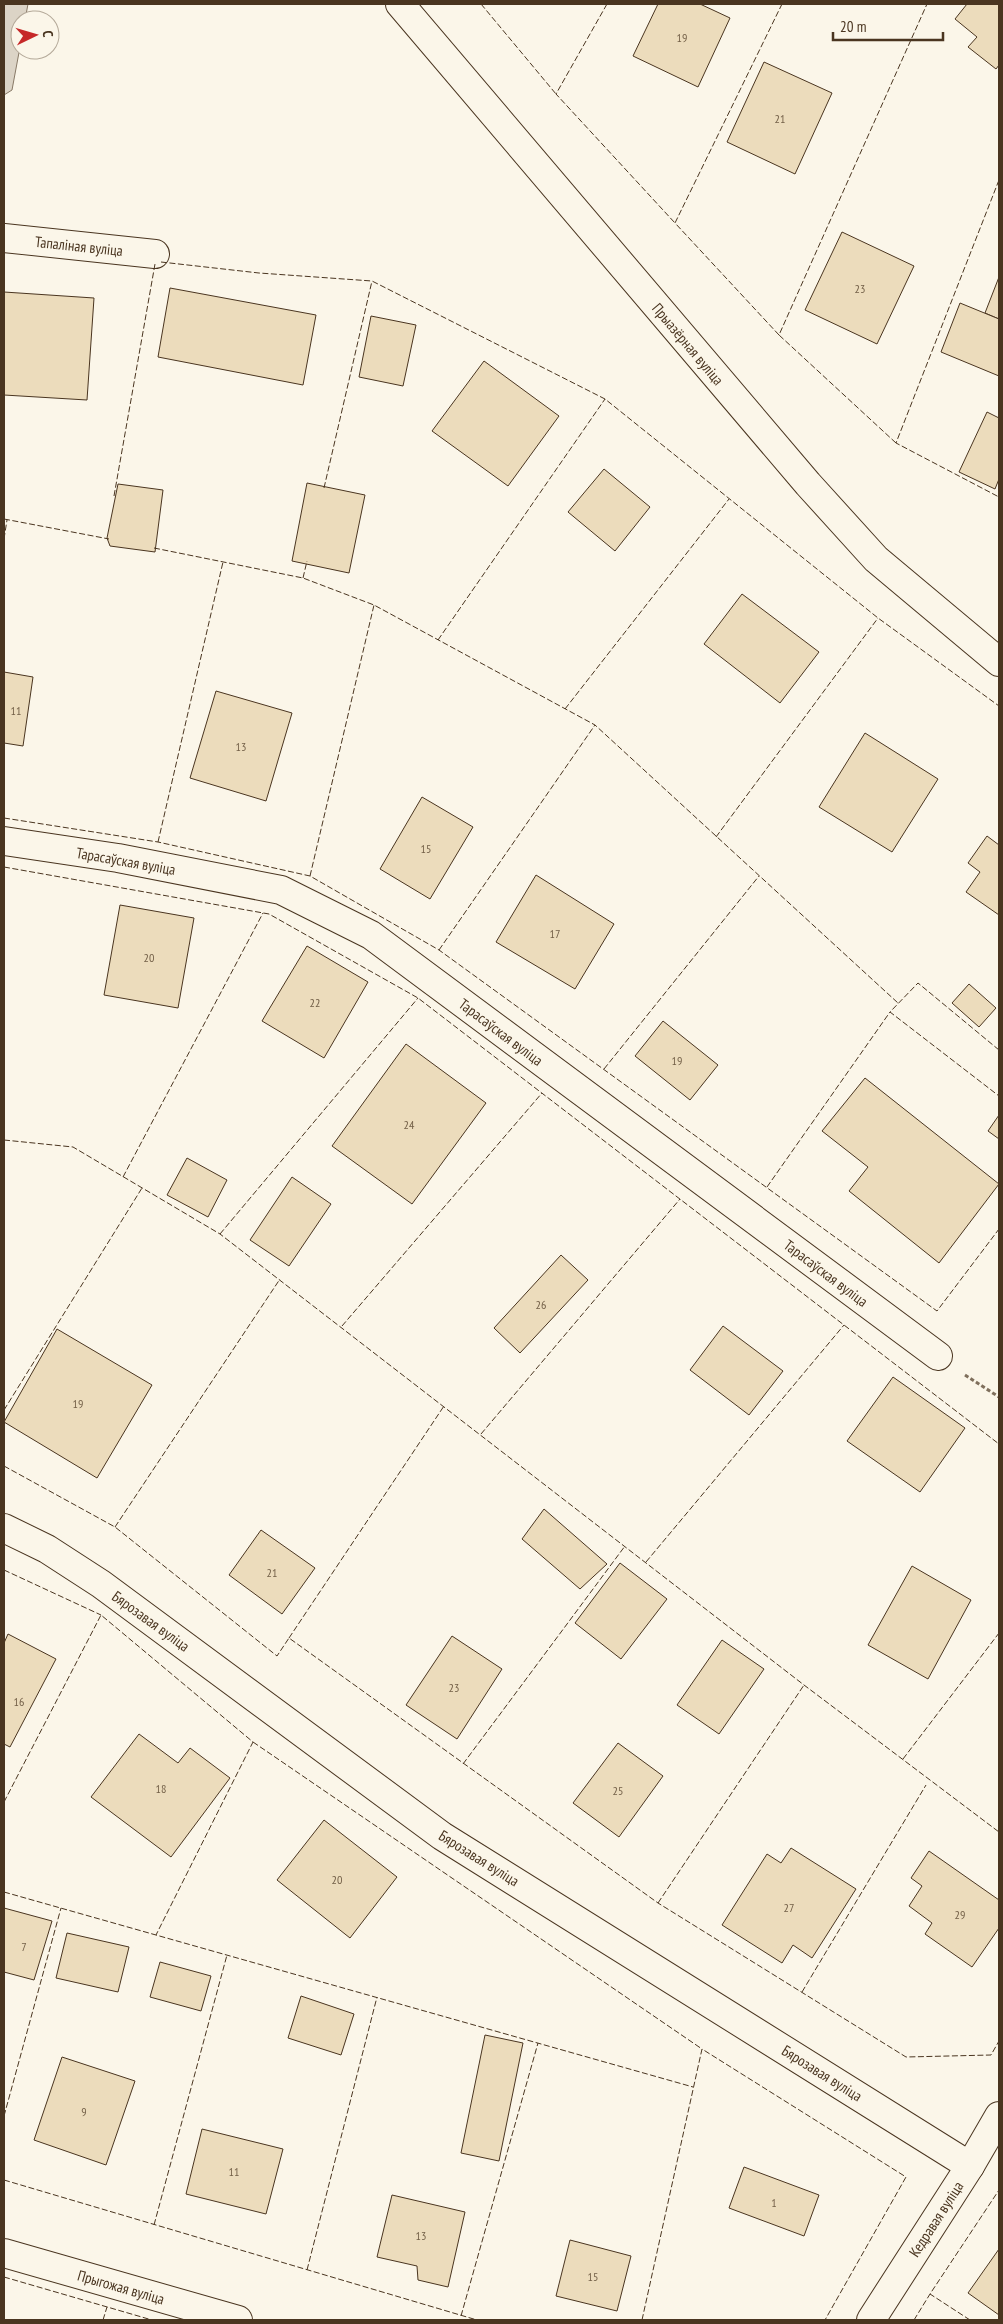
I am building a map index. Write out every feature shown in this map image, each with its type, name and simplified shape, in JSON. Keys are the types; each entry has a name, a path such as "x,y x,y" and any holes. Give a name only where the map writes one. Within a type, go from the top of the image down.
{"street":[{"name":"Прыазёрная вуліца","path":"400,4 808,484 876,560 999,662"},
{"name":"Тапаліная вуліца","path":"4,238 154,254"},
{"name":"Тарасаўская вуліца","path":"4,841 118,858 281,890 371,935 938,1356"},
{"name":"Бярозавая вуліца","path":"4,1528 47,1549 101,1584 442,1836 970,2166"},
{"name":"Кедравая вуліца","path":"871,2320 970,2166 999,2116"},
{"name":"Прыгожая вуліца","path":"4,2254 238,2320"}],"path":[{"path":"938,1356 999,1397"}],"shaded area":[{"path":"4,4 28,4 27,10 10,10 10,60 18,60 12,90 4,95"}],"building":[{"path":"658,4 700,4 730,18 698,87 633,56"},
{"path":"967,4 999,4 999,65 996,69 968,47 977,37 955,19"},
{"path":"764,62 832,93 795,174 727,142"},
{"path":"842,232 914,266 877,344 805,310"},
{"path":"999,277 999,319 985,313"},
{"path":"170,288 316,315 303,385 158,357"},
{"path":"4,292 94,298 87,400 4,395"},
{"path":"960,303 999,319 999,376 941,352"},
{"path":"371,316 416,325 403,386 359,377"},
{"path":"484,361 559,416 508,486 432,431"},
{"path":"987,412 999,418 999,479 995,489 959,472"},
{"path":"604,469 650,507 615,551 568,512"},
{"path":"307,483 365,495 349,573 292,561"},
{"path":"118,484 163,490 155,552 110,546 107,538"},
{"path":"742,594 819,652 780,703 704,644"},
{"path":"4,672 33,677 23,746 4,743"},
{"path":"216,691 292,713 266,801 190,778"},
{"path":"865,733 938,779 892,852 819,807"},
{"path":"422,797 473,827 430,899 380,869"},
{"path":"987,836 999,845 999,915 966,892 980,872 968,863"},
{"path":"536,875 614,924 575,989 496,942"},
{"path":"120,905 194,918 178,1008 104,995"},
{"path":"307,946 368,982 324,1058 262,1021"},
{"path":"969,984 996,1008 979,1027 952,1003"},
{"path":"663,1021 718,1065 690,1100 635,1056"},
{"path":"406,1044 486,1103 412,1204 332,1146"},
{"path":"865,1078 999,1184 939,1263 849,1191 868,1167 822,1131"},
{"path":"999,1115 999,1139 988,1131"},
{"path":"187,1158 227,1180 208,1217 167,1195"},
{"path":"292,1177 331,1204 289,1266 250,1240"},
{"path":"561,1255 588,1280 520,1353 494,1328"},
{"path":"723,1326 783,1371 749,1415 690,1370"},
{"path":"57,1329 152,1385 97,1478 4,1422"},
{"path":"893,1377 965,1428 920,1492 847,1441"},
{"path":"544,1509 607,1564 580,1589 522,1539"},
{"path":"261,1530 315,1568 282,1614 229,1575"},
{"path":"620,1563 667,1599 621,1659 575,1623"},
{"path":"912,1566 971,1600 928,1679 868,1645"},
{"path":"8,1634 56,1659 10,1747 4,1744 4,1643"},
{"path":"452,1636 502,1669 457,1739 406,1705"},
{"path":"722,1640 764,1669 719,1734 677,1705"},
{"path":"139,1734 178,1763 190,1748 230,1778 171,1857 91,1797"},
{"path":"618,1743 663,1776 619,1837 573,1803"},
{"path":"324,1820 397,1877 350,1938 277,1880"},
{"path":"791,1848 856,1889 812,1958 793,1945 782,1963 722,1925 767,1854 781,1863"},
{"path":"929,1851 999,1900 999,1928 972,1967 925,1934 932,1923 909,1906 922,1886 911,1878"},
{"path":"4,1908 52,1921 34,1980 4,1972"},
{"path":"67,1933 129,1947 118,1992 56,1978"},
{"path":"160,1962 211,1976 201,2011 150,1997"},
{"path":"301,1996 354,2014 341,2055 288,2038"},
{"path":"485,2035 523,2043 499,2161 461,2153"},
{"path":"62,2057 135,2081 106,2165 34,2140"},
{"path":"202,2129 283,2149 266,2214 186,2194"},
{"path":"744,2167 819,2195 804,2236 729,2208"},
{"path":"392,2195 465,2212 448,2287 418,2280 417,2266 377,2257"},
{"path":"570,2240 631,2256 617,2311 556,2296"},
{"path":"999,2249 999,2315 968,2293"}],"fence":[{"path":"481,4 556,94"},
{"path":"607,4 556,94 675,223"},
{"path":"779,335 675,223 782,4"},
{"path":"896,443 779,335 927,4"},
{"path":"999,180 896,443 999,497"},
{"path":"161,262 259,273 372,281 605,399 878,618 999,706"},
{"path":"114,496 155,264"},
{"path":"324,488 372,281"},
{"path":"438,640 605,399"},
{"path":"565,709 729,499"},
{"path":"4,519 109,539"},
{"path":"4,539 7,520"},
{"path":"154,548 303,578 374,605 595,725 898,1003"},
{"path":"303,578 307,561"},
{"path":"158,842 223,562"},
{"path":"310,876 374,605"},
{"path":"716,837 878,618"},
{"path":"439,950 595,725"},
{"path":"4,818 158,842 310,876 439,950 937,1311 999,1229"},
{"path":"4,867 269,914 418,998 999,1444"},
{"path":"604,1069 759,876"},
{"path":"123,1177 263,913"},
{"path":"999,1050 918,983 890,1012 999,1096"},
{"path":"220,1234 418,998"},
{"path":"767,1187 890,1012"},
{"path":"342,1326 542,1093"},
{"path":"4,1140 73,1147 220,1234 804,1685 999,1832"},
{"path":"4,1410 142,1188"},
{"path":"481,1434 680,1199"},
{"path":"115,1527 280,1279"},
{"path":"646,1562 844,1325"},
{"path":"289,1638 444,1406"},
{"path":"4,1466 115,1527 277,1656 289,1638 658,1903 906,2057 991,2055 999,2041"},
{"path":"463,1764 625,1546"},
{"path":"4,1570 101,1615"},
{"path":"4,1802 101,1615 253,1742 156,1935"},
{"path":"903,1759 999,1633"},
{"path":"658,1903 804,1685"},
{"path":"253,1742 702,2049"},
{"path":"802,1992 926,1785"},
{"path":"4,1892 693,2087"},
{"path":"4,2116 61,1908"},
{"path":"154,2225 227,1955"},
{"path":"307,2270 377,1997"},
{"path":"461,2316 538,2043"},
{"path":"642,2320 702,2049 906,2177 825,2320"},
{"path":"4,2180 477,2320"},
{"path":"970,2320 930,2294 999,2190"},
{"path":"4,2277 152,2320"},
{"path":"914,2320 930,2294"},
{"path":"103,2320 107,2307"}]}
